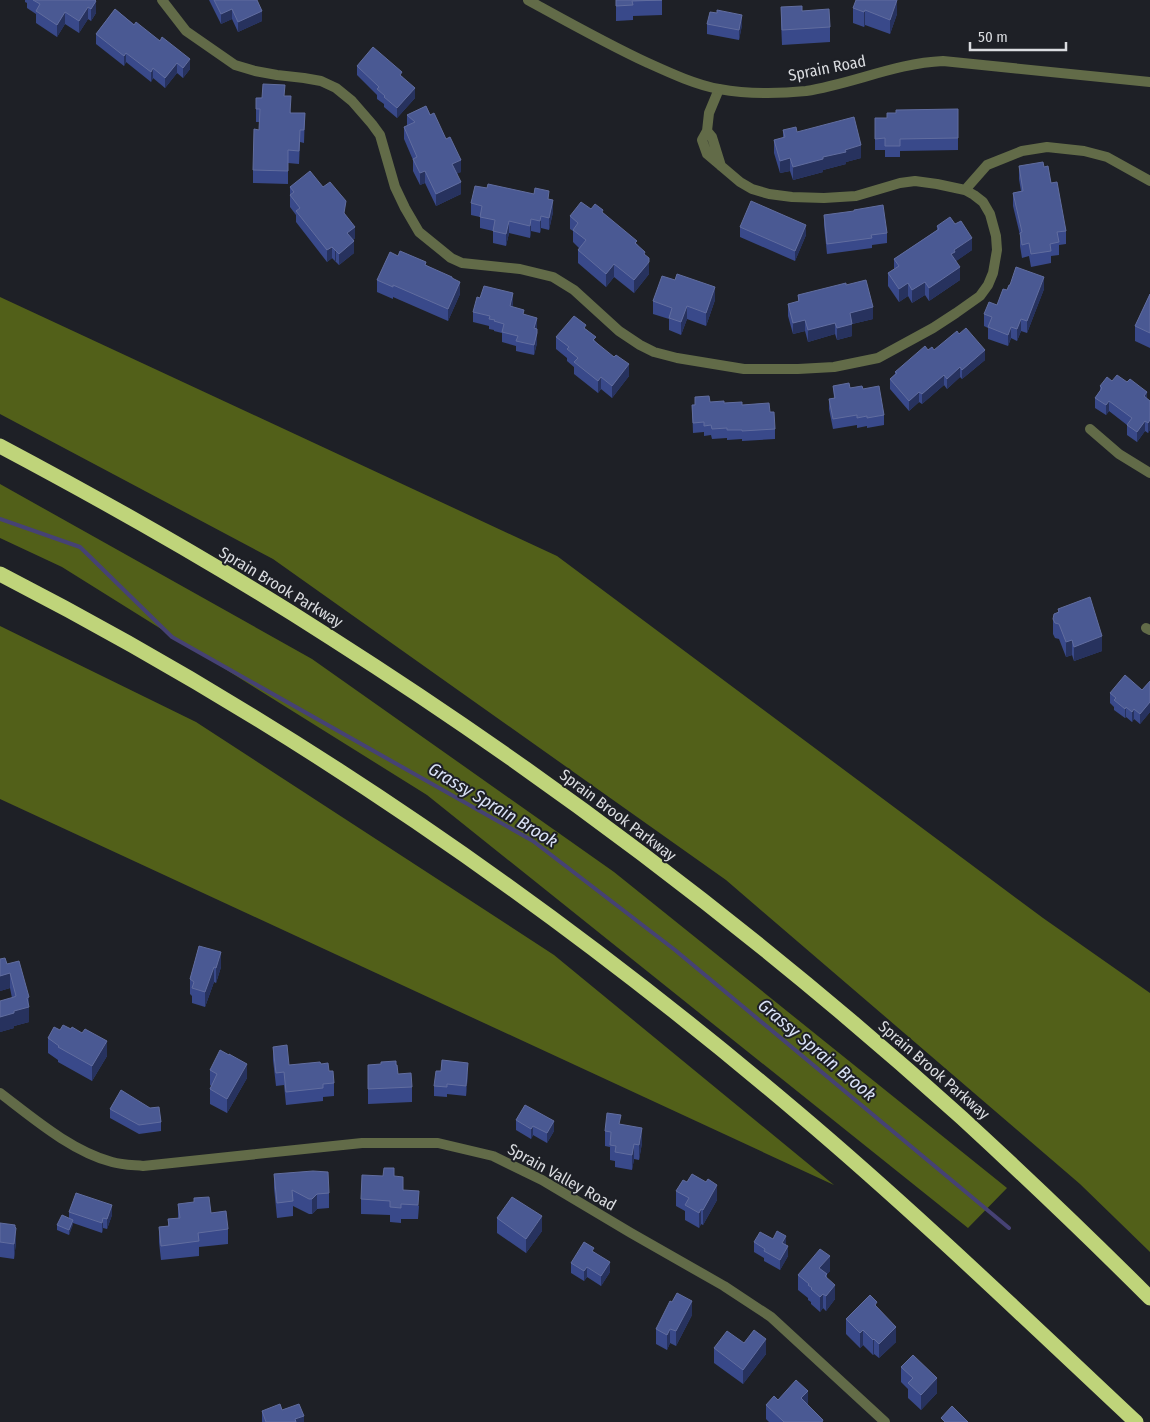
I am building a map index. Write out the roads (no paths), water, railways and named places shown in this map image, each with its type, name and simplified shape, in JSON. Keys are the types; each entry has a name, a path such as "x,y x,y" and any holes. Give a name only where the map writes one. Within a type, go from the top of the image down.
{"highway":[{"name":"Sprain Brook Parkway","path":"0,446 172,541 332,638 448,715 600,823 719,913 884,1050 995,1148 1150,1298"},
{"path":"0,574 137,648 275,730 423,827 576,936 723,1051 866,1172 1136,1422"}],"street":[{"path":"162,0 186,31 235,65 269,74 321,81 336,88 352,101 380,134 395,187 419,232 451,258 462,263 520,269 553,277 574,290 620,331 654,352 677,358 744,369 798,370 834,367 878,358 933,328 980,296 988,285 993,273 997,250 996,236 990,214 983,202 965,190 915,181 900,183 856,196 824,198 792,197 769,194 752,189 740,182 721,166 712,137 707,131 709,113 719,89"},
{"name":"Sprain Road","path":"528,0 623,51 674,75 719,89 768,94 805,91 885,71 943,61 1150,82"},
{"path":"965,190 987,165 1022,151 1047,147 1084,151 1107,157 1150,181"},
{"path":"1090,429 1119,454 1150,473"},
{"name":"Sprain Valley Road","path":"0,1093 50,1130 81,1149 112,1162 143,1166 362,1144 438,1143 493,1156 542,1180 724,1286 771,1317 885,1422"}],"waterway":[{"name":"Grassy Sprain Brook","path":"0,519 80,547 172,637 533,841 675,950 1009,1228"}]}
